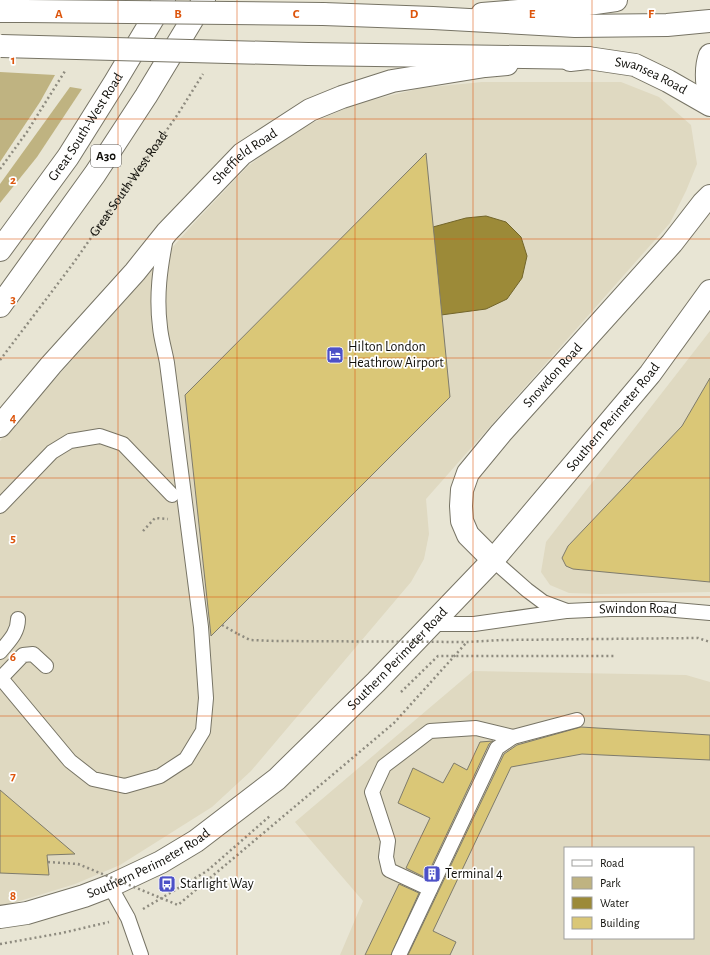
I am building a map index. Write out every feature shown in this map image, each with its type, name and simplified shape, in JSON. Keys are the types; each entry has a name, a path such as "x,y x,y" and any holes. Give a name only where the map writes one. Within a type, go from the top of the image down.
{"main road":[{"name":"Great South-West Road","path":"0,250 68,157 164,0"},
{"name":"A30","path":"0,306 95,174 146,96 204,0"},
{"path":"433,18 567,7 616,0"},
{"path":"0,11 323,14 433,18 575,26 666,25 710,21"},
{"path":"1,46 308,54 588,58"},
{"path":"710,54 707,61 708,92 710,101"},
{"name":"Swansea Road","path":"588,58 635,64 710,105"},
{"name":"Sheffield Road","path":"0,426 51,365 135,272 167,232 242,154 310,110 342,97 392,81 485,66 588,58"},
{"name":"Snowdon Road","path":"493,560 468,536 462,521 462,490 468,473 501,433 672,242 708,195"},
{"name":"Southern Perimeter Road","path":"0,917 27,913 84,896 110,886 161,862 196,841 277,779 350,709 493,560 650,374 710,291"}],"lane":[{"path":"46,666 33,654 23,655 0,678 70,761 93,779 125,786 160,776 186,759 203,730 206,698 201,627 168,363 160,327 158,277 167,232"},
{"path":"0,506 52,452 70,441 100,436 122,444 172,495"},
{"name":"Swindon Road","path":"493,560 543,602 567,611"},
{"name":"Swindon Road","path":"432,624 474,624 567,611 610,609 664,609 710,614"},
{"path":"0,652 16,634 18,619"},
{"path":"399,955 497,748 513,737 577,720"},
{"path":"430,889 390,870 386,857 388,841 372,792 384,766 430,731 476,728 513,737"},
{"path":"110,886 128,918 141,955"}],"path":[{"path":"0,169 27,132 67,66"},
{"name":"Great South West Road","path":"0,360 72,265 178,114 205,71"},
{"path":"143,531 155,518 174,519"},
{"path":"222,625 250,640 275,641 467,642 502,640 698,638 710,642"},
{"path":"48,862 78,864 178,905 394,723 467,642"},
{"path":"397,695 438,656 615,656"},
{"path":"0,944 62,933 128,918 207,870 275,811"}],"shaded area":[{"path":"482,82 621,82 659,97 691,125 697,164 686,191 670,223 426,499 429,534 424,559 411,582 251,771 212,807 120,865 75,884 10,904 0,905 0,441 195,222 248,166 296,130 356,104 421,88"},
{"path":"710,331 710,592 600,594 569,593 550,585 541,572 546,542"},
{"path":"473,671 686,675 710,682 710,955 340,955 363,901 295,822"}],"green space":[{"path":"0,72 55,75 40,102 0,162"},
{"path":"70,87 82,89 37,157 0,203 0,184"}],"water":[{"path":"486,216 506,222 521,237 527,256 522,278 507,299 486,309 441,315 433,227 466,218"}],"building":[{"name":"Hilton London Heathrow Airport","path":"426,153 450,397 211,636 185,395"},
{"path":"710,378 710,582 573,569 566,566 562,558 568,546 682,426"},
{"path":"581,727 710,735 710,760 582,754 511,767 433,931 456,942 450,955 408,955 504,754 517,745"},
{"path":"493,741 489,744 426,878 406,868 430,818 398,803 413,768 443,783 454,763 467,770 480,742"},
{"path":"0,790 75,854 47,855 49,875 0,873"},
{"path":"399,884 419,893 391,955 365,955"}],"place":[{"name":"Hilton London Heathrow Airport","path":"335,355"},
{"name":"Terminal 4","path":"432,874"},
{"name":"Starlight Way","path":"167,884"}]}
